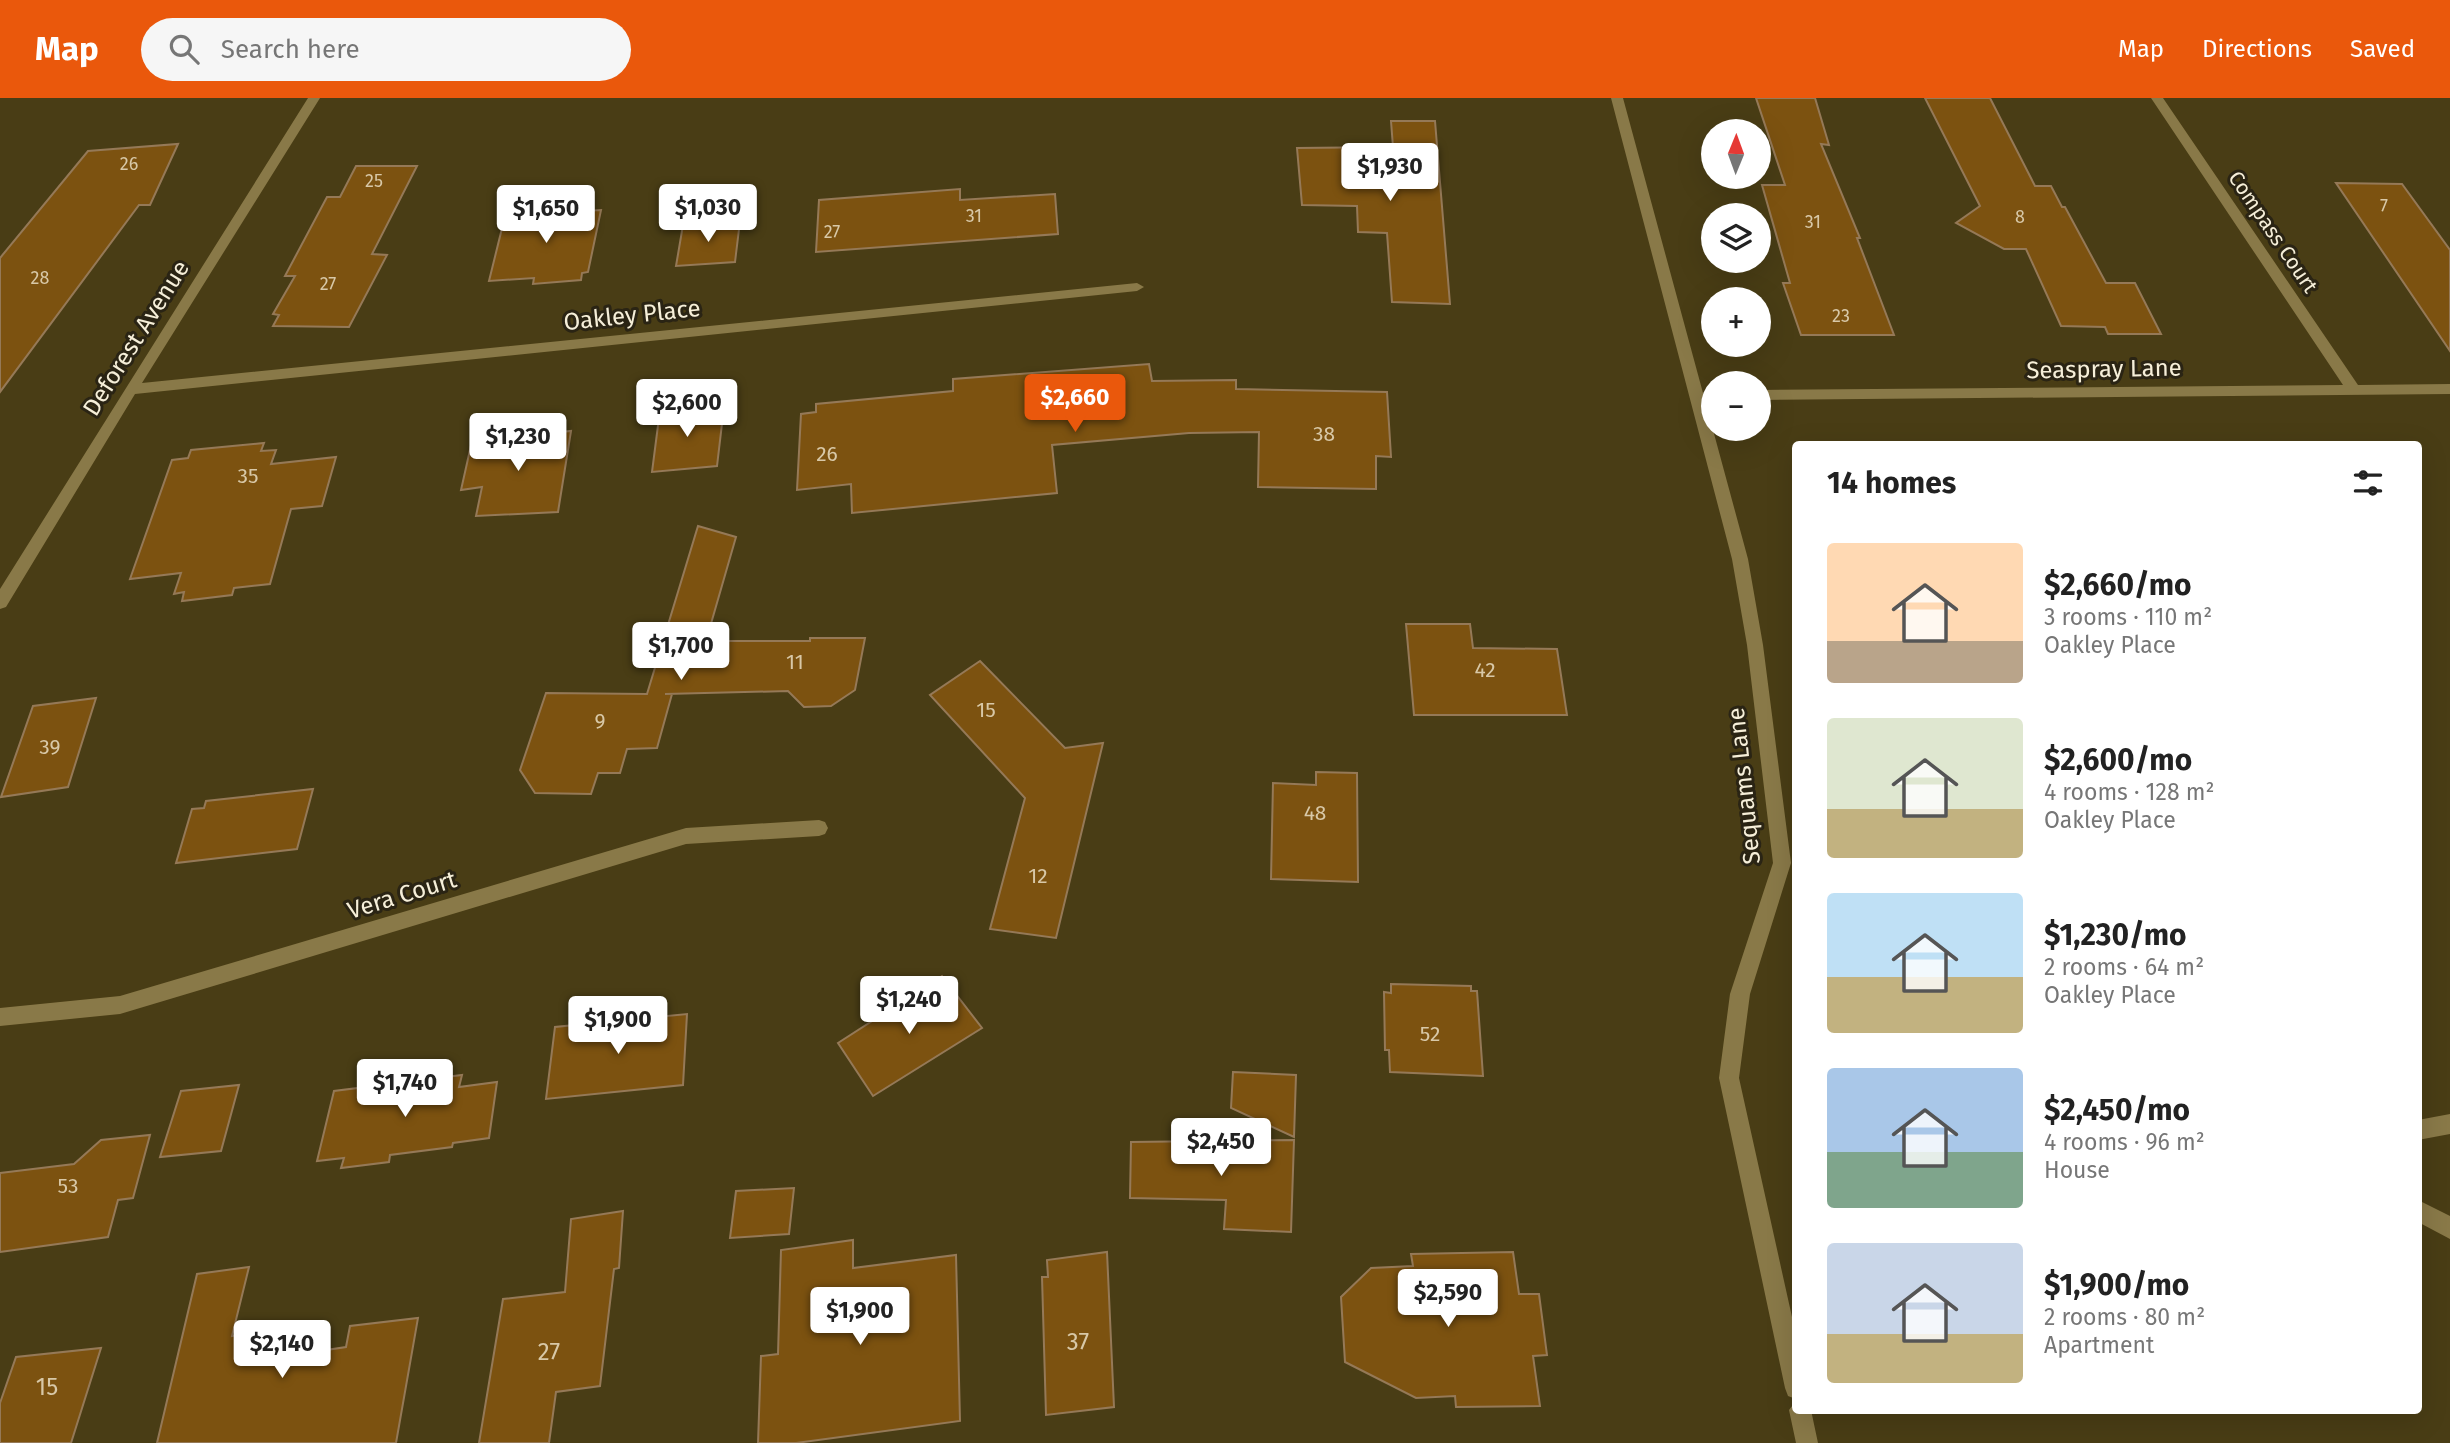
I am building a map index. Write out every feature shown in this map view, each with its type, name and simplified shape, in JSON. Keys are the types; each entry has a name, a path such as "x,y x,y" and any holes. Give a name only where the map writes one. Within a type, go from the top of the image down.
{"street":[{"name":"Deforest Avenue","path":"0,603 131,388 314,98"},
{"name":"Sequams Lane","path":"1617,98 1701,382"},
{"name":"Compass Court","path":"2157,98 2354,390"},
{"name":"Oakley Place","path":"131,388 1137,286"},
{"name":"Seaspray Lane","path":"1771,395 2450,389"},
{"name":"Sequams Lane","path":"1715,441 1755,645 1789,867 1740,993 1729,1078 1792,1369"},
{"name":"Vera Court","path":"0,1017 121,1005 686,836 819,828"},
{"path":"2422,1129 2450,1125"},
{"path":"2422,1212 2450,1227"},
{"path":"1801,1414 1807,1443"}],"building":[{"path":"1756,98 1815,98 1829,145 1821,144 1860,238 1857,238 1894,335 1801,335 1783,283 1790,283 1771,216 1771,203 1767,203 1763,189 1771,189 1771,185 1785,185 1771,143 1771,119 1763,119"},
{"path":"1925,98 1990,98 2035,186 2051,186 2106,283 2135,283 2161,334 2108,334 2105,327 2061,326 2026,249 2004,249 1956,223 1980,206"},
{"path":"1391,121 1435,121 1450,304 1392,302 1387,233 1358,232 1357,206 1302,205 1297,148 1393,147"},
{"path":"178,144 150,205 139,205 0,392 0,258 88,151"},
{"path":"356,166 417,166 372,254 387,255 349,327 273,326 279,315 273,314 295,276 285,276 327,197 340,197"},
{"path":"2336,183 2402,184 2450,250 2450,351"},
{"path":"960,189 960,200 1055,194 1058,234 816,252 819,200"},
{"path":"566,207 565,212 601,210 588,272 582,273 581,280 533,284 534,278 489,281 506,212"},
{"path":"740,221 735,262 676,266 683,225"},
{"path":"1149,364 1152,381 1236,380 1236,389 1387,392 1391,457 1376,456 1376,489 1258,487 1259,432 1189,433 1052,445 1057,493 852,513 851,484 797,490 801,414 816,412 816,404 953,391 953,379"},
{"path":"713,405 712,416 723,415 717,466 652,472 660,410"},
{"path":"571,431 558,512 476,516 482,487 461,490 472,441"},
{"path":"264,443 261,451 276,450 271,464 336,457 322,506 291,509 270,584 234,588 232,595 182,601 184,592 174,594 181,573 130,579 172,460 188,458 191,450"},
{"path":"698,526 736,537 706,641 865,638 855,690 831,706 804,707 788,691 665,694 672,694 657,748 627,749 620,773 598,773 591,794 535,793 520,770 546,693 647,694"},
{"path":"1406,624 1470,624 1473,648 1557,649 1567,715 1414,715"},
{"path":"980,661 1065,748 1103,743 1056,938 990,929 1025,798 930,695"},
{"path":"96,698 68,787 1,797 33,706"},
{"path":"1316,772 1357,773 1358,882 1271,879 1273,783 1316,785"},
{"path":"313,789 297,849 176,863 192,809 204,808 206,801"},
{"path":"942,976 982,1028 873,1096 838,1043"},
{"path":"1391,984 1471,986 1471,991 1477,991 1483,1076 1390,1072 1389,1050 1385,1050 1384,992 1391,993"},
{"path":"687,1014 683,1085 546,1099 555,1027"},
{"path":"1233,1072 1296,1075 1294,1137 1231,1108"},
{"path":"462,1075 459,1087 497,1082 489,1138 453,1143 452,1147 390,1155 389,1162 341,1168 344,1158 317,1161 334,1091"},
{"path":"239,1085 221,1151 160,1157 181,1091"},
{"path":"150,1135 133,1198 118,1200 108,1237 0,1252 0,1173 74,1164 101,1140"},
{"path":"1294,1140 1291,1232 1224,1229 1226,1200 1130,1198 1131,1142"},
{"path":"794,1188 789,1234 730,1238 736,1191"},
{"path":"623,1211 619,1268 614,1269 600,1386 556,1392 549,1443 479,1443 503,1299 565,1292 571,1219"},
{"path":"853,1240 853,1268 956,1255 960,1421 796,1443 758,1443 761,1356 778,1354 781,1250"},
{"path":"1107,1252 1114,1407 1046,1415 1042,1277 1048,1277 1047,1260"},
{"path":"1513,1252 1519,1294 1539,1294 1547,1355 1533,1356 1540,1406 1456,1407 1455,1396 1416,1398 1345,1362 1341,1297 1371,1268 1413,1266 1411,1254"},
{"path":"249,1267 232,1336 253,1333 248,1358 254,1357 253,1361 346,1347 350,1326 418,1318 396,1443 157,1443 197,1274"},
{"path":"101,1348 71,1443 0,1443 0,1403 16,1357"}]}
